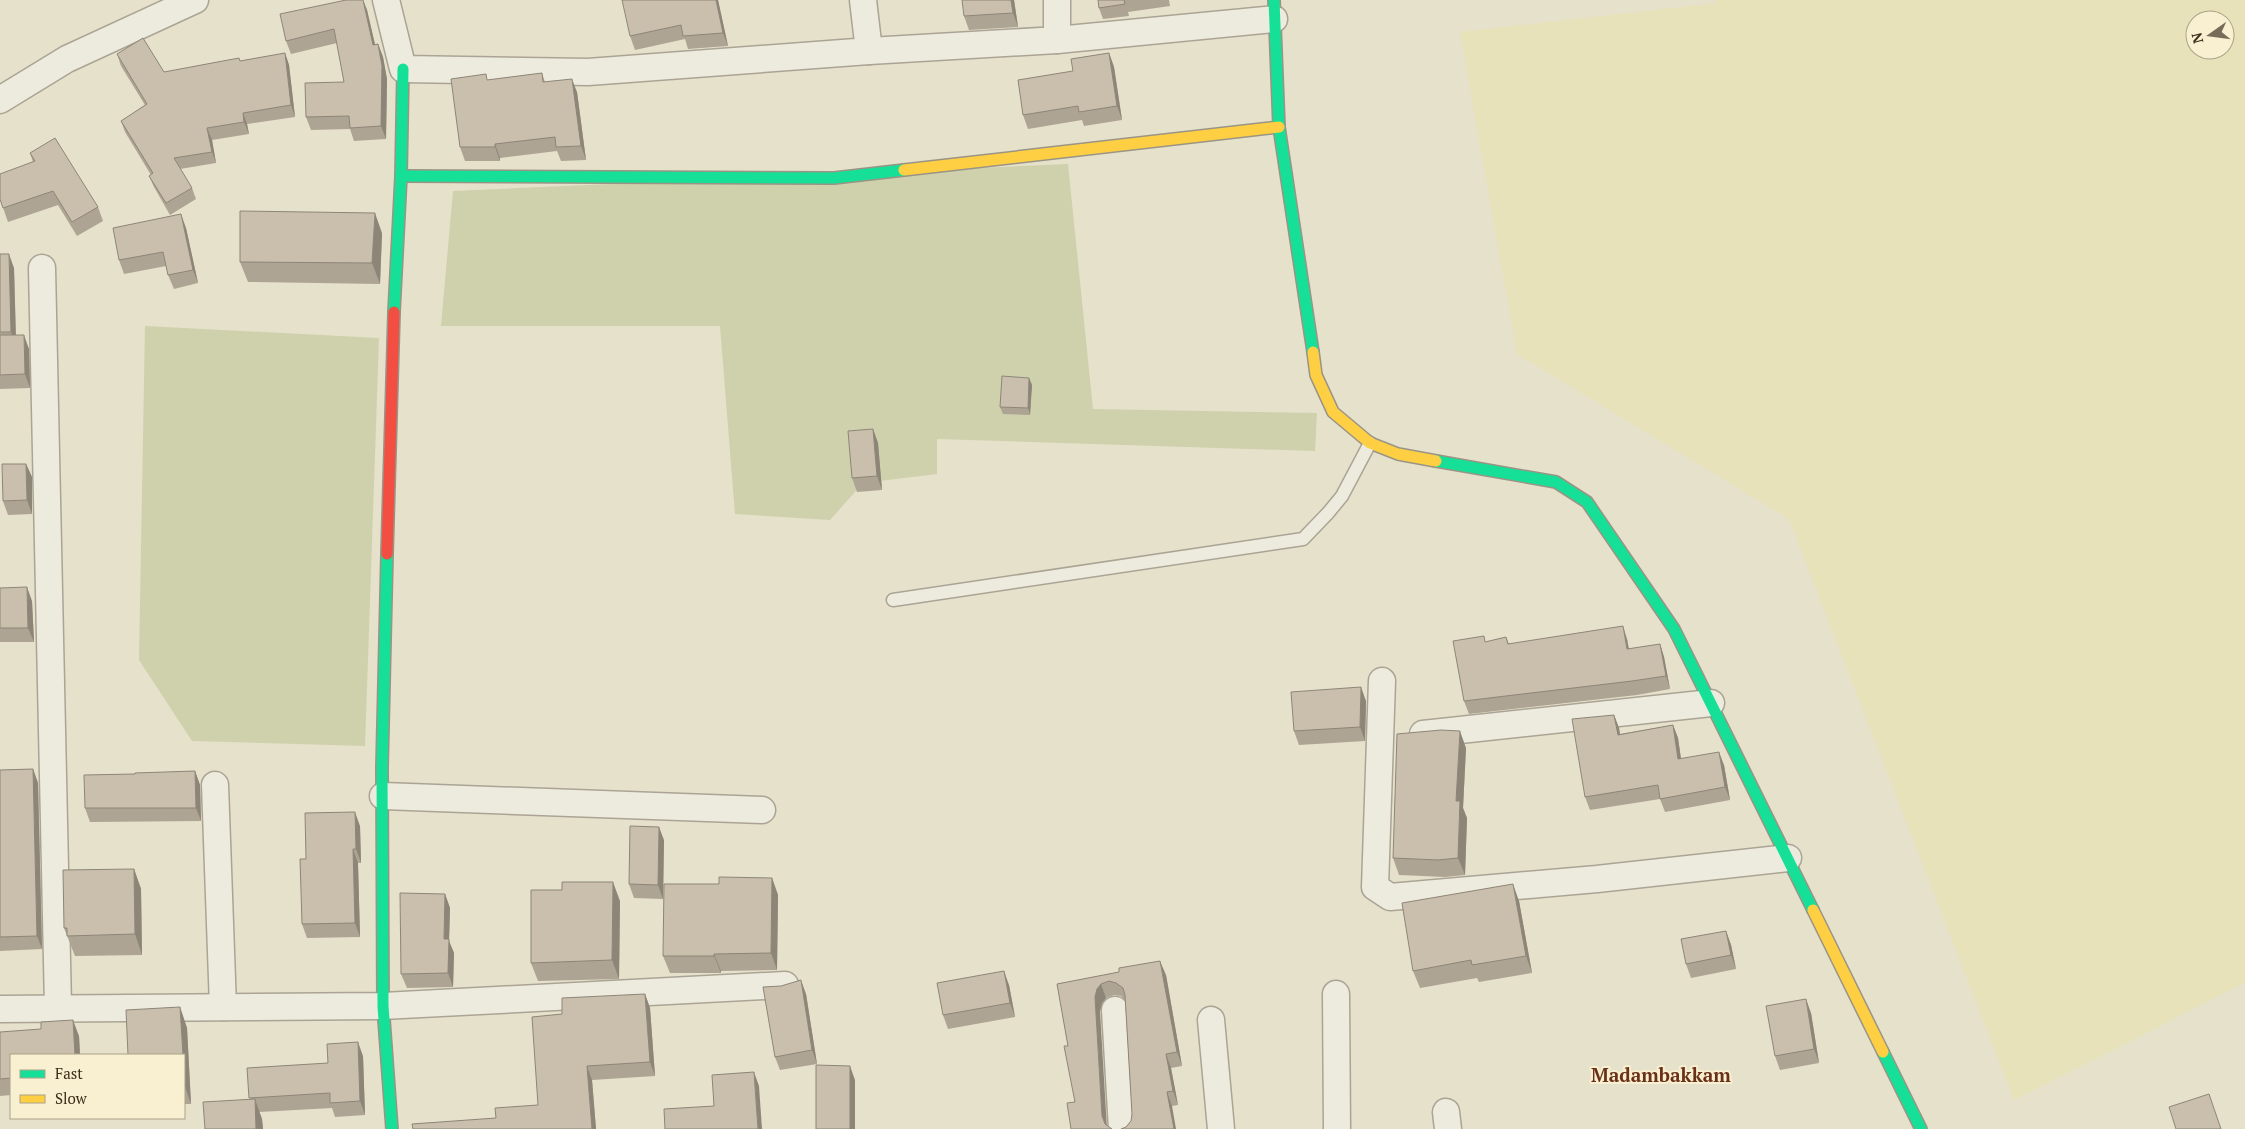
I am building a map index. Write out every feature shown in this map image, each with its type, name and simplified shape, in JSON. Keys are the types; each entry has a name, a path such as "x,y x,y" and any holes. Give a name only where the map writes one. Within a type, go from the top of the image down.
{"street":[{"path":"0,100 67,59 194,0"},
{"path":"386,0 403,69 401,176 392,352 383,796 384,1006 392,1129"},
{"path":"863,0 869,51"},
{"path":"1056,40 1057,0"},
{"path":"403,69 588,72 869,51 1056,40 1274,10 1279,127 1316,375 1333,412 1370,443 1398,454 1556,482 1587,502 1674,629 1921,1129"},
{"path":"401,176 834,178 1279,127"},
{"path":"42,268 58,1007"},
{"path":"1382,681 1375,887 1390,897 1597,879 1788,858"},
{"path":"1380,739 1711,703"},
{"path":"215,785 224,1007"},
{"path":"383,796 762,810"},
{"path":"0,1009 58,1007 384,1006 784,985"},
{"path":"1336,994 1337,1129"},
{"path":"1115,1010 1122,1129"},
{"path":"1211,1020 1222,1129"}],"lane":[{"path":"893,600 1303,539 1342,496 1370,443"}],"shaded area":[{"path":"1717,0 2245,0 2245,983 2014,1100 1789,519 1517,354 1460,32 1717,3"}],"green space":[{"path":"1068,164 1093,409 1317,413 1315,451 937,439 937,474 863,483 830,520 735,514 720,326 441,326 453,191"},
{"path":"145,326 379,338 365,746 192,741 139,660"}],"building":[{"path":"346,0 363,0 373,45 378,44 382,66 381,126 350,128 349,116 306,117 305,83 344,82 334,29 286,41 280,14"},
{"path":"622,0 716,0 723,33 683,36 681,25 630,36"},
{"path":"962,0 1011,0 1013,13 964,16"},
{"path":"1098,0 1124,0 1125,4 1099,8"},
{"path":"143,38 164,72 239,58 240,61 285,53 291,105 243,113 244,122 207,128 212,152 174,158 192,188 166,203 149,176 153,173 121,121 147,104 117,54"},
{"path":"1109,53 1117,106 1079,112 1078,106 1023,115 1018,80 1073,71 1071,59"},
{"path":"542,73 543,82 572,79 581,146 556,147 555,137 495,144 495,147 460,147 451,79 486,74 487,80"},
{"path":"55,138 98,207 72,222 53,191 3,208 0,199 0,174 35,161 30,153"},
{"path":"240,211 375,213 372,263 240,262"},
{"path":"181,214 193,270 168,275 163,252 119,260 113,228"},
{"path":"0,254 9,254 11,332 0,332"},
{"path":"0,335 24,335 25,374 0,375"},
{"path":"1002,376 1029,378 1028,408 1000,407"},
{"path":"873,429 877,476 852,478 848,431"},
{"path":"2,464 26,464 27,500 3,501"},
{"path":"27,587 28,628 0,628 0,588"},
{"path":"1623,626 1627,649 1660,644 1666,676 1464,701 1453,641 1484,636 1485,642 1506,637 1508,644"},
{"path":"1361,687 1360,727 1294,731 1291,692"},
{"path":"1614,715 1618,735 1673,725 1678,759 1719,752 1725,787 1660,799 1658,785 1585,797 1572,719"},
{"path":"1441,730 1460,731 1456,801 1460,801 1458,858 1438,860 1393,858 1397,734"},
{"path":"33,769 37,936 0,937 0,770"},
{"path":"195,771 196,808 85,808 84,775"},
{"path":"355,812 356,849 353,849 355,923 302,924 300,859 306,859 305,813"},
{"path":"630,826 659,827 658,885 629,884"},
{"path":"134,869 135,934 67,936 67,928 64,928 63,870"},
{"path":"719,877 772,878 771,953 663,956 664,884 719,884"},
{"path":"562,882 613,882 612,960 531,963 531,890 562,890"},
{"path":"1513,884 1526,956 1472,965 1471,960 1413,971 1402,903"},
{"path":"400,893 445,894 444,939 449,939 448,973 401,974"},
{"path":"1726,931 1731,955 1686,964 1681,939"},
{"path":"1160,961 1177,1052 1166,1054 1173,1091 1167,1092 1174,1129 1121,1129 1126,1127 1131,1121 1132,1114 1125,995 1123,988 1109,981 1101,984 1097,989 1095,997 1102,1116 1105,1124 1112,1129 1071,1129 1067,1103 1075,1102 1064,1046 1068,1046 1057,984 1119,972 1119,968"},
{"path":"1004,971 1010,1003 943,1015 937,983"},
{"path":"801,980 812,1050 775,1057 763,987 781,986"},
{"path":"645,994 650,1062 587,1066 592,1129 413,1129 412,1124 496,1118 495,1108 538,1105 532,1017 562,1014 562,998"},
{"path":"1806,999 1814,1049 1775,1056 1766,1006"},
{"path":"180,1007 183,1054 128,1054 126,1010"},
{"path":"73,1020 75,1054 10,1054 10,1078 0,1079 0,1032 41,1029 41,1022"},
{"path":"358,1042 360,1101 330,1103 330,1093 249,1098 247,1068 328,1063 327,1044"},
{"path":"816,1065 850,1066 850,1129 816,1129"},
{"path":"754,1072 758,1129 665,1129 664,1109 714,1106 712,1075"},
{"path":"2209,1094 2221,1129 2176,1129 2169,1107"},
{"path":"255,1099 256,1129 205,1129 203,1102"}],"traffic: fast":[{"path":"1274,0 1279,127 1313,352"},
{"path":"394,312 401,176 403,69"},
{"path":"401,176 834,178 904,170"},
{"path":"1436,461 1556,482 1587,502 1674,629 1813,910"},
{"path":"387,554 382,768 383,1006 392,1129"},
{"path":"1883,1052 1921,1129"}],"traffic: slow":[{"path":"904,170 1279,127"},
{"path":"1313,352 1316,375 1333,412 1370,443 1398,454 1436,461"},
{"path":"1813,910 1883,1052"}],"traffic: jam":[{"path":"387,554 394,312"}],"district":[{"name":"Madambakkam","path":"1661,1074"}]}
